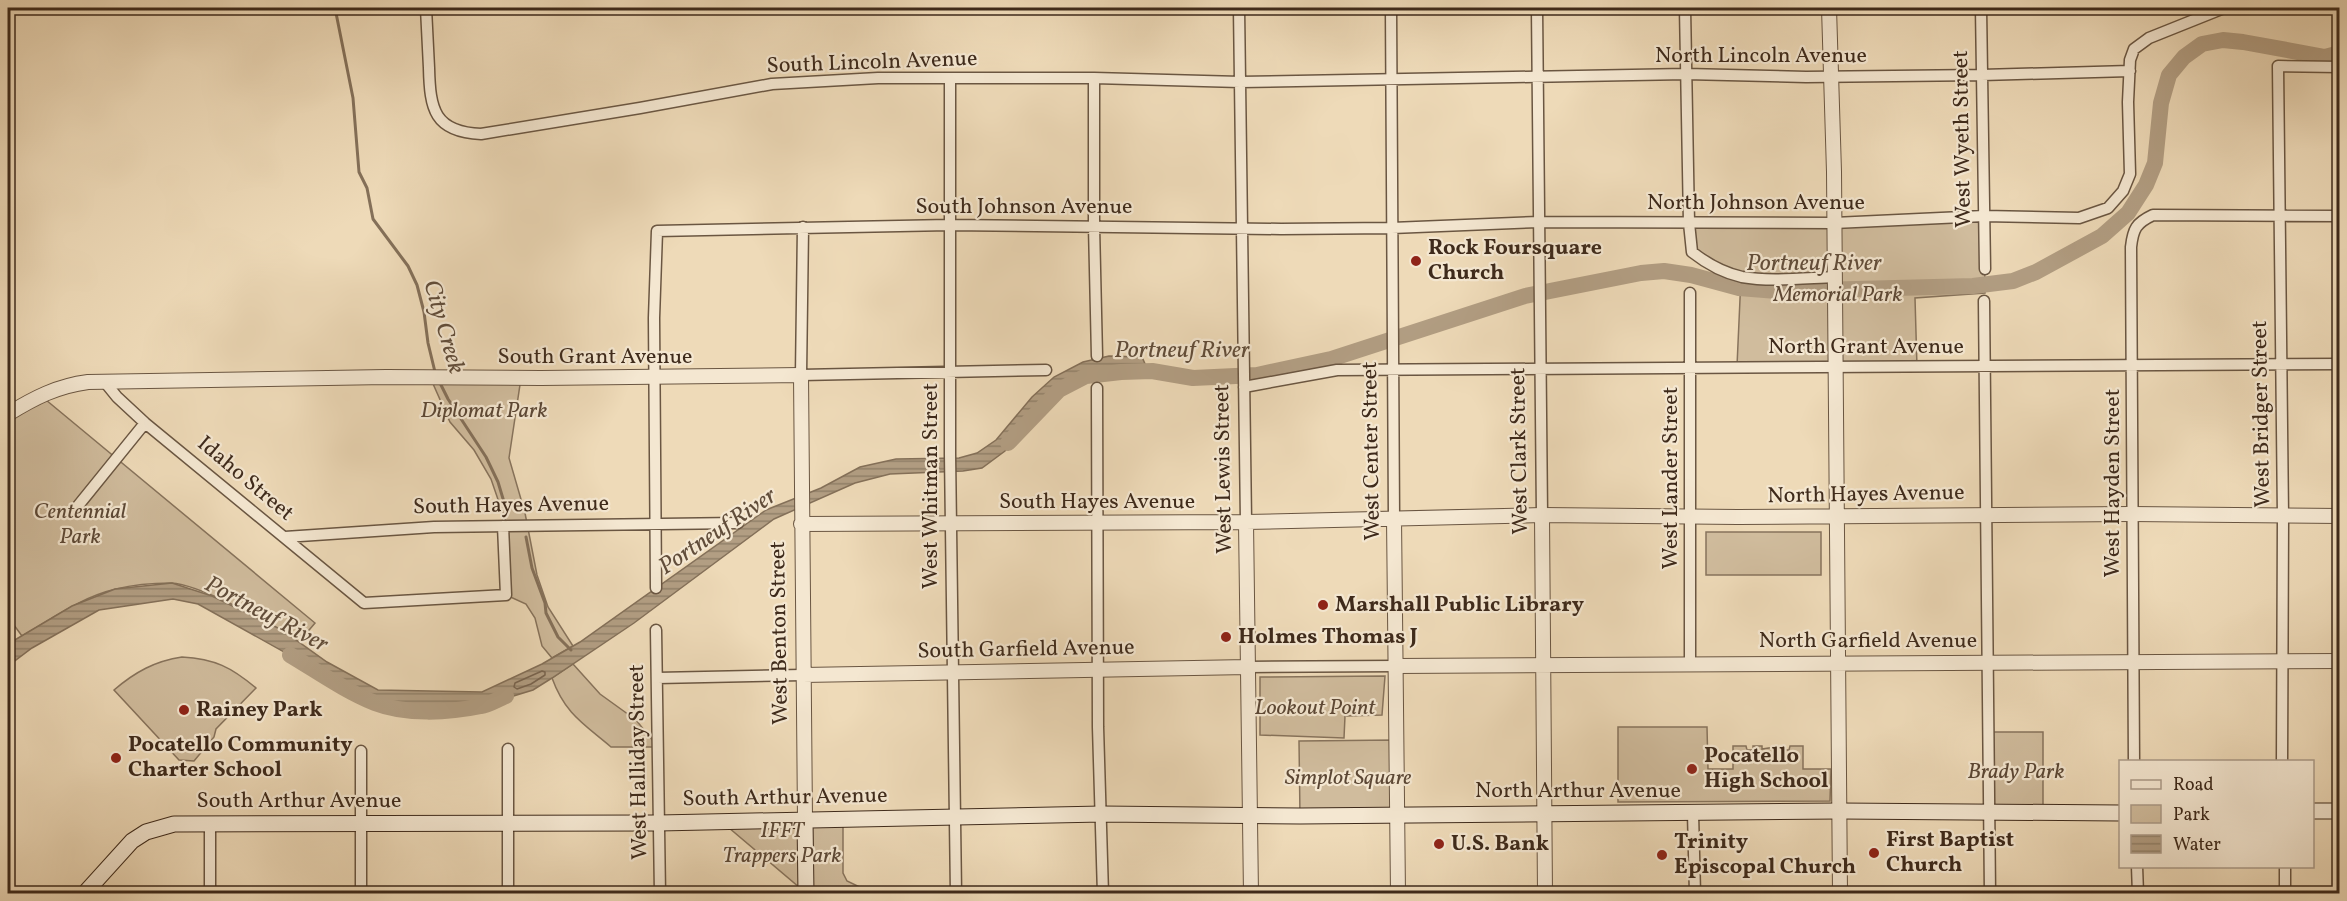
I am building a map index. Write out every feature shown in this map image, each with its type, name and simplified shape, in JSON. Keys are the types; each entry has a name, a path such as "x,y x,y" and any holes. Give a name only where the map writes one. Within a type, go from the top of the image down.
{"main road":[{"path":"2314,811 2340,810"},
{"name":"North Arthur Avenue","path":"1396,814 1840,811 2119,813"},
{"name":"South Arthur Avenue","path":"84,894 132,841 146,832 174,824 659,823 1102,814 1396,814"},
{"name":"West Benton Street","path":"805,820 806,894"}],"street":[{"name":"South Lincoln Avenue","path":"426,8 429,84 433,109 447,125 468,133 481,134 772,84 878,78 1094,78 1240,82 1392,80"},
{"name":"West Lewis Street","path":"1239,8 1251,894"},
{"name":"West Center Street","path":"1391,8 1392,370 1398,894"},
{"name":"West Clark Street","path":"1537,8 1545,894"},
{"path":"1685,8 1689,223 1692,252 1707,263 1741,277 1786,279 1835,277"},
{"path":"1829,8 1835,277 1840,894"},
{"name":"West Wyeth Street","path":"1980,8 1984,269"},
{"path":"2130,71 2130,60 2134,49 2148,38 2224,8"},
{"name":"West Bridger Street","path":"2282,760 2283,517 2278,66 2340,67"},
{"name":"North Lincoln Avenue","path":"1392,80 1686,74 1831,77 2130,71"},
{"name":"North Johnson Avenue","path":"1392,228 1539,222 1834,223 1984,216 2079,218 2094,215 2108,208 2115,201 2123,191 2130,174 2130,71"},
{"path":"1094,78 1097,356"},
{"name":"West Whitman Street","path":"950,79 950,477 956,894"},
{"name":"West Hayden Street","path":"2134,760 2131,514 2131,247 2133,231 2142,220 2153,215 2278,216"},
{"path":"2278,216 2340,216"},
{"name":"South Johnson Avenue","path":"656,378 657,231 949,225 1242,230 1392,228"},
{"name":"West Benton Street","path":"803,227 801,518 805,820"},
{"name":"West Lander Street","path":"1690,294 1690,663"},
{"path":"1984,300 1990,894"},
{"name":"North Grant Avenue","path":"1392,370 2340,364"},
{"name":"South Grant Avenue","path":"8,414 51,390 70,384 104,381 430,377 656,378 1046,370"},
{"path":"1244,387 1337,370 1392,370"},
{"path":"656,378 656,588"},
{"name":"Idaho Street","path":"104,381 117,397 146,423 364,603 506,595 502,526"},
{"path":"1097,388 1103,894"},
{"path":"73,512 146,423"},
{"name":"North Hayes Avenue","path":"1394,518 1542,515 2340,516"},
{"name":"South Hayes Avenue","path":"801,518 951,524 1246,522 1394,518"},
{"name":"South Hayes Avenue","path":"285,537 434,527 738,524"},
{"name":"West Halliday Street","path":"656,630 660,894"},
{"name":"North Garfield Avenue","path":"1397,666 1543,663 2340,661"},
{"name":"South Garfield Avenue","path":"657,678 1397,666"},
{"path":"508,748 508,894"},
{"path":"361,751 361,894"},
{"path":"1693,813 1695,894"},
{"path":"210,825 210,894"},
{"path":"2137,868 2138,894"},
{"path":"2285,868 2285,894"}],"green space":[{"name":"Memorial Park","path":"1984,216 1985,293 1915,298 1917,367 1737,366 1741,277 1692,252 1689,223"},
{"name":"Diplomat Park","path":"430,377 521,378 509,458 525,513 537,575 548,607 573,646 552,658 542,646 535,618 526,604 506,595 507,525 491,479 474,450 450,422"},
{"name":"Centennial Park","path":"40,395 315,623 299,642 255,616 217,598 184,585 171,583 136,585 91,597 22,636 8,617 8,414"},
{"path":"1706,532 1821,532 1821,575 1706,575"},
{"name":"Rainey Park","path":"182,657 222,665 256,688 216,729 214,737 194,761 179,760 114,690 146,668"},
{"path":"573,664 600,694 636,720 658,747 611,747 584,725 569,710 552,678"},
{"name":"Lookout Point","path":"1385,676 1382,715 1345,716 1344,738 1260,735 1260,677"},
{"path":"1618,727 1707,727 1708,769 1733,769 1733,746 1746,746 1747,750 1753,750 1753,746 1762,746 1762,749 1781,746 1782,750 1789,750 1790,746 1803,746 1803,769 1831,769 1830,801 1618,802"},
{"name":"Brady Park","path":"1988,732 2043,732 2043,813 1989,813"},
{"name":"Simplot Square","path":"1395,740 1396,814 1300,816 1299,741"},
{"name":"IFFT Trappers Park","path":"843,819 843,873 847,881 872,893 806,893 722,822"}],"water":[{"path":"1109,356 1142,357 1149,373 1101,369 1061,384 1034,407 1016,438 1005,451 982,468 890,474 855,483 774,519 634,623 552,678 533,690 487,704 428,711 370,700 198,604 173,599 99,610 32,648 8,666 8,644 72,606 115,589 172,583 212,596 282,630 327,662 378,690 482,692 542,664 580,642 766,510 821,488 860,467 896,459 959,458 977,453 996,440 1032,397 1054,377 1083,362"}],"waterway":[{"name":"City Creek","path":"335,8 353,98 359,172 367,188 373,219 408,266 417,285 435,372"},
{"name":"Portneuf River","path":"1008,443 1059,390 1086,376 1152,371 1193,378 1257,375 1331,359 1525,296 1641,273 1664,271 1691,275 1739,288 1777,291 1973,286 2013,281 2036,272 2102,236 2128,213 2146,185 2155,163 2161,103 2169,75 2184,57 2202,44 2223,40 2325,57 2340,53"},
{"name":"City Creek","path":"439,381 448,399 486,457 498,482 507,512"},
{"name":"City Creek","path":"526,537 532,568 545,603 546,613 558,637 571,650"},
{"name":"Portneuf River","path":"290,655 342,687 375,703 400,710 427,712 455,710 484,705 506,696"}],"place":[{"name":"Rock Foursquare Church","path":"1416,261"},
{"name":"Marshall Public Library","path":"1323,605"},
{"name":"Holmes Thomas J","path":"1226,637"},
{"name":"Rainey Park","path":"184,710"},
{"name":"Pocatello Community Charter School","path":"116,758"},
{"name":"Pocatello High School","path":"1692,769"},
{"name":"U.S. Bank","path":"1439,844"},
{"name":"First Baptist Church","path":"1874,853"},
{"name":"Trinity Episcopal Church","path":"1662,855"}]}
